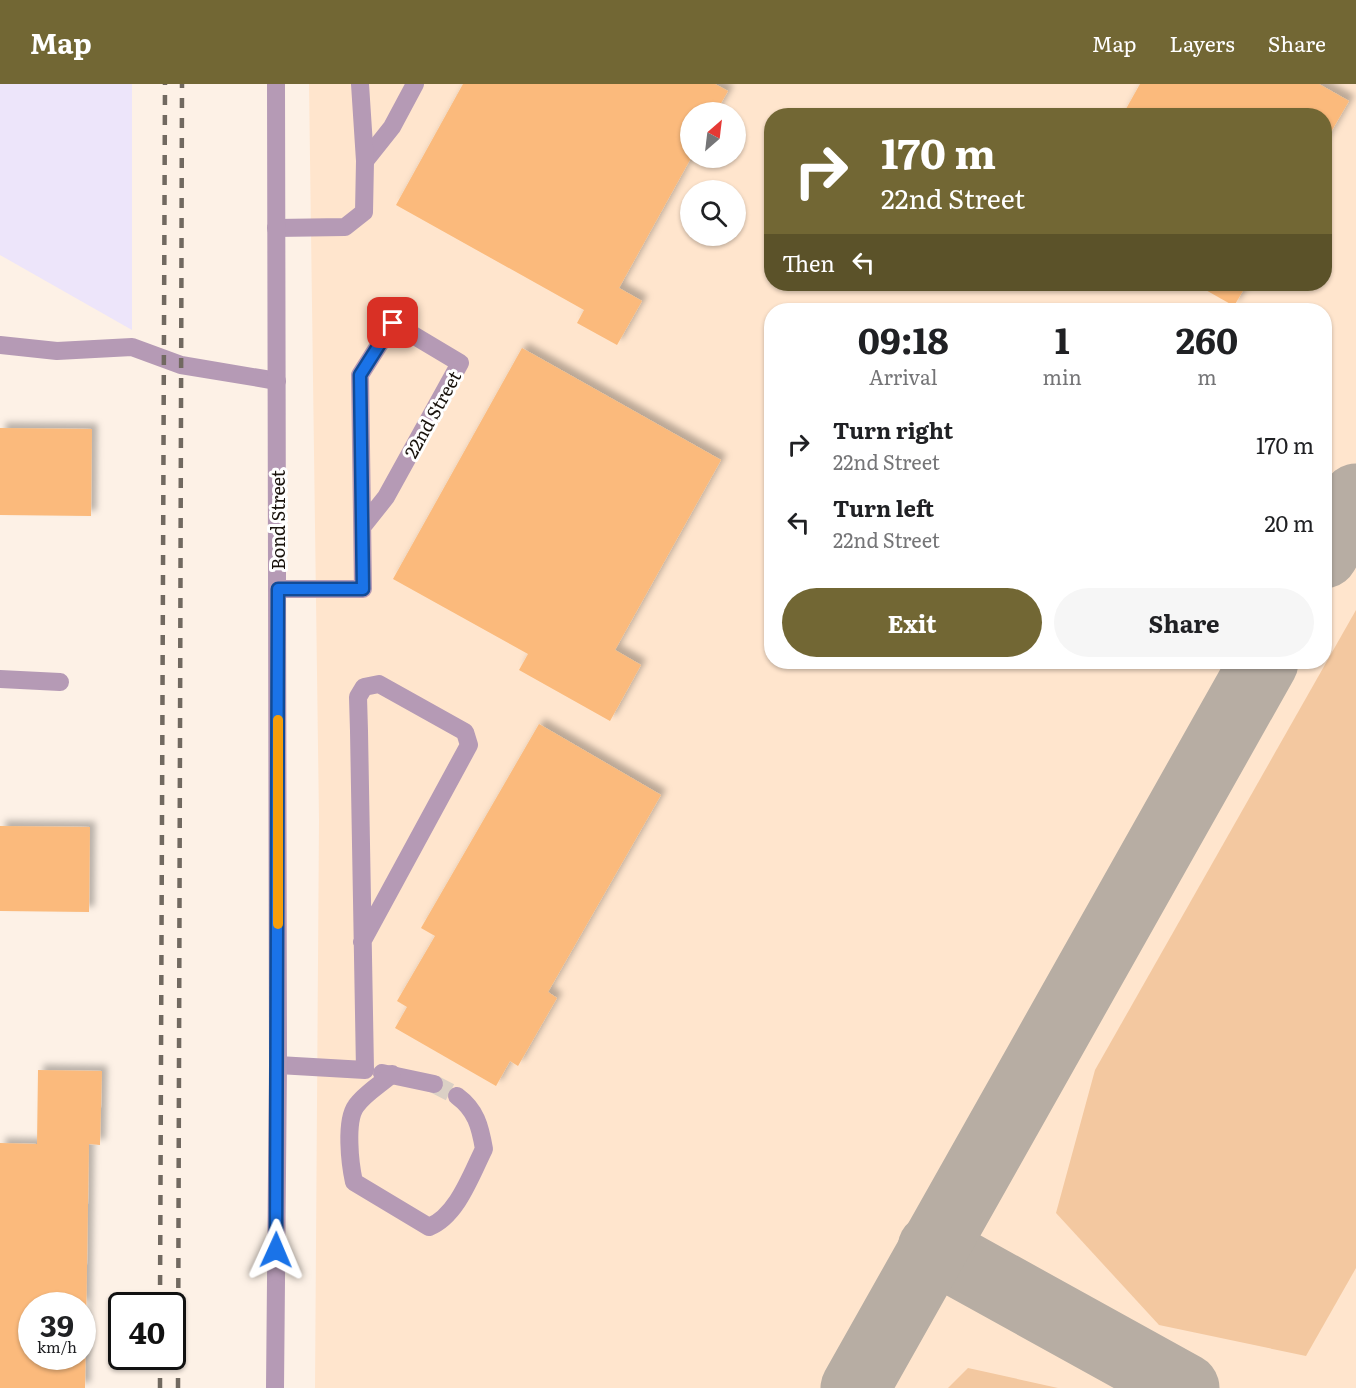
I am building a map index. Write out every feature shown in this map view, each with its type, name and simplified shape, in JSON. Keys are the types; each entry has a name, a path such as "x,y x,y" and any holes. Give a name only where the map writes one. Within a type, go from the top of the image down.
{"street":[{"name":"Bond Street","path":"275,1388 278,1065 276,84"},
{"path":"276,228 345,227 364,212 365,161 360,84"},
{"path":"365,161 392,128 415,84"},
{"name":"22nd Street","path":"278,589 363,589 360,375 393,323 460,363 386,497 363,526"},
{"path":"0,345 57,351 132,347 181,365 277,381"},
{"path":"0,679 60,682"},
{"path":"363,942 469,745 465,732 379,684 363,687 358,697 365,1070"},
{"path":"278,1065 365,1070 435,1084"},
{"path":"392,1074 356,1106 351,1116 351,1166 354,1182 367,1192 429,1227 441,1222 450,1212 484,1149 479,1124 471,1107 457,1096"}],"shaded area":[{"path":"0,84 132,84 132,330 0,255"},
{"path":"309,84 1356,84 1356,1388 315,1388 319,820"},
{"path":"1356,610 1356,1268 1306,1356 1159,1325 1056,1213 1095,1070 1323,669 1332,669 1332,652"},
{"path":"968,1368 1058,1388 948,1388"}],"building":[{"path":"463,84 715,84 728,91 722,102 680,102 680,168 685,168 619,288 642,301 617,345 577,323 584,310 396,205"},
{"path":"1140,84 1319,84 1349,101 1332,130 1332,108 1126,108"},
{"path":"1207,291 1243,291 1236,303 1229,303"},
{"path":"522,348 721,460 615,650 641,665 610,721 519,670 528,654 393,579"},
{"path":"0,428 92,429 91,516 0,515"},
{"path":"539,724 661,795 548,992 557,998 518,1066 510,1061 496,1086 395,1028 407,1007 397,1001 435,936 421,928"},
{"path":"0,826 90,827 89,912 0,911"},
{"path":"38,1070 102,1071 100,1145 89,1144 87,1292 18,1292 18,1370 85,1370 85,1388 0,1388 0,1143 37,1144"}],"taxiway":[{"path":"1332,540 1356,498"},
{"path":"855,1388 1260,669"},
{"path":"932,1248 1185,1388"}],"tunnel":[{"path":"434,1084 457,1096"}],"railway":[{"path":"160,1292 165,84"},
{"path":"178,1388 182,84"},
{"path":"160,1370 160,1388"}],"slow traffic":[{"path":"278,720 278,924"}],"route":[{"path":"276,1250 278,589 363,589 360,375 393,323"}]}
